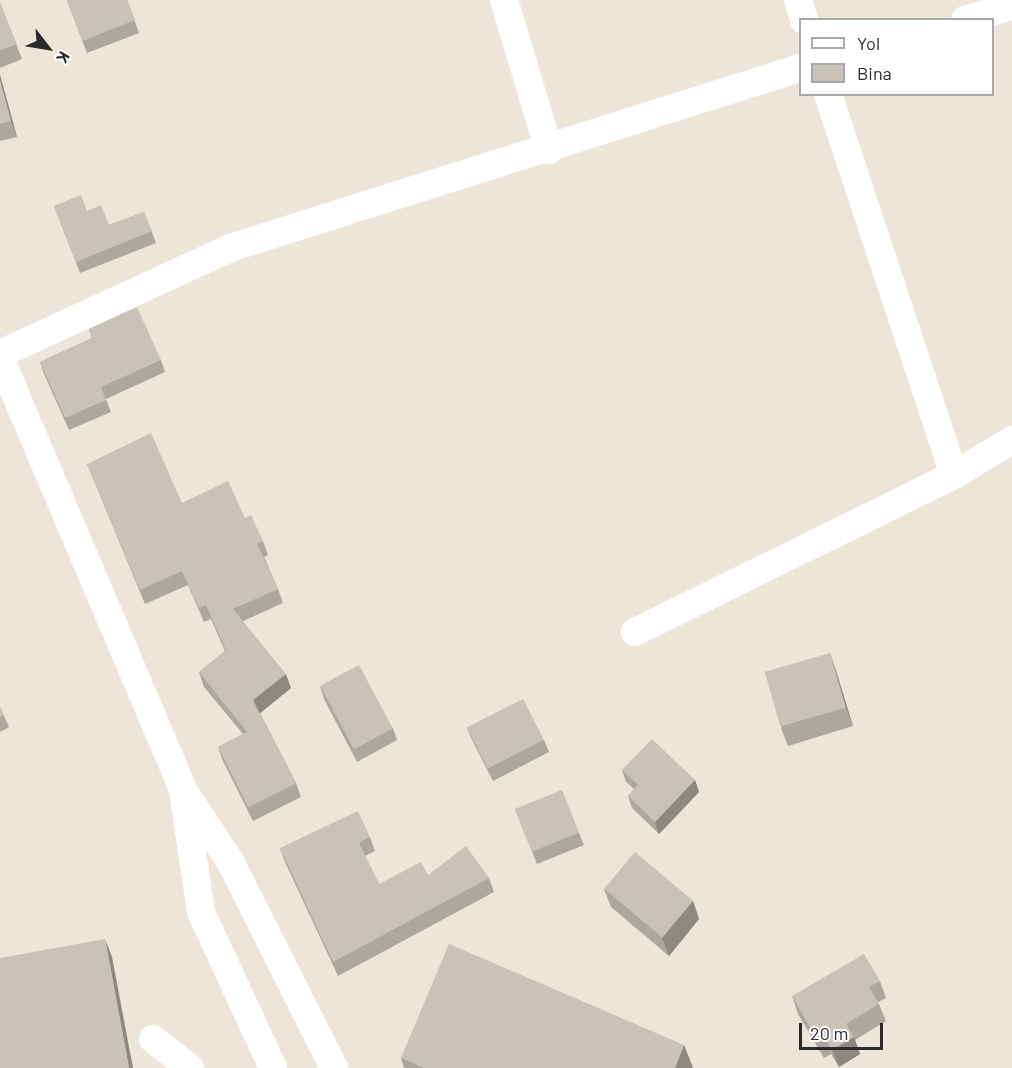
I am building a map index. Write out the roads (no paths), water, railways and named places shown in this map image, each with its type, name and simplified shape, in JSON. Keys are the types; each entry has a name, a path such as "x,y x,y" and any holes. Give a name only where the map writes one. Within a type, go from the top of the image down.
{"street":[{"path":"504,0 549,150"},
{"path":"798,0 803,18"},
{"path":"972,18 1012,6"},
{"path":"334,1068 230,861 183,790 7,394 0,356 233,247 549,150 799,69"},
{"path":"829,96 954,475"},
{"path":"635,633 954,475 1012,440"},
{"path":"183,790 201,912 273,1068"},
{"path":"153,1039 190,1068"}]}
